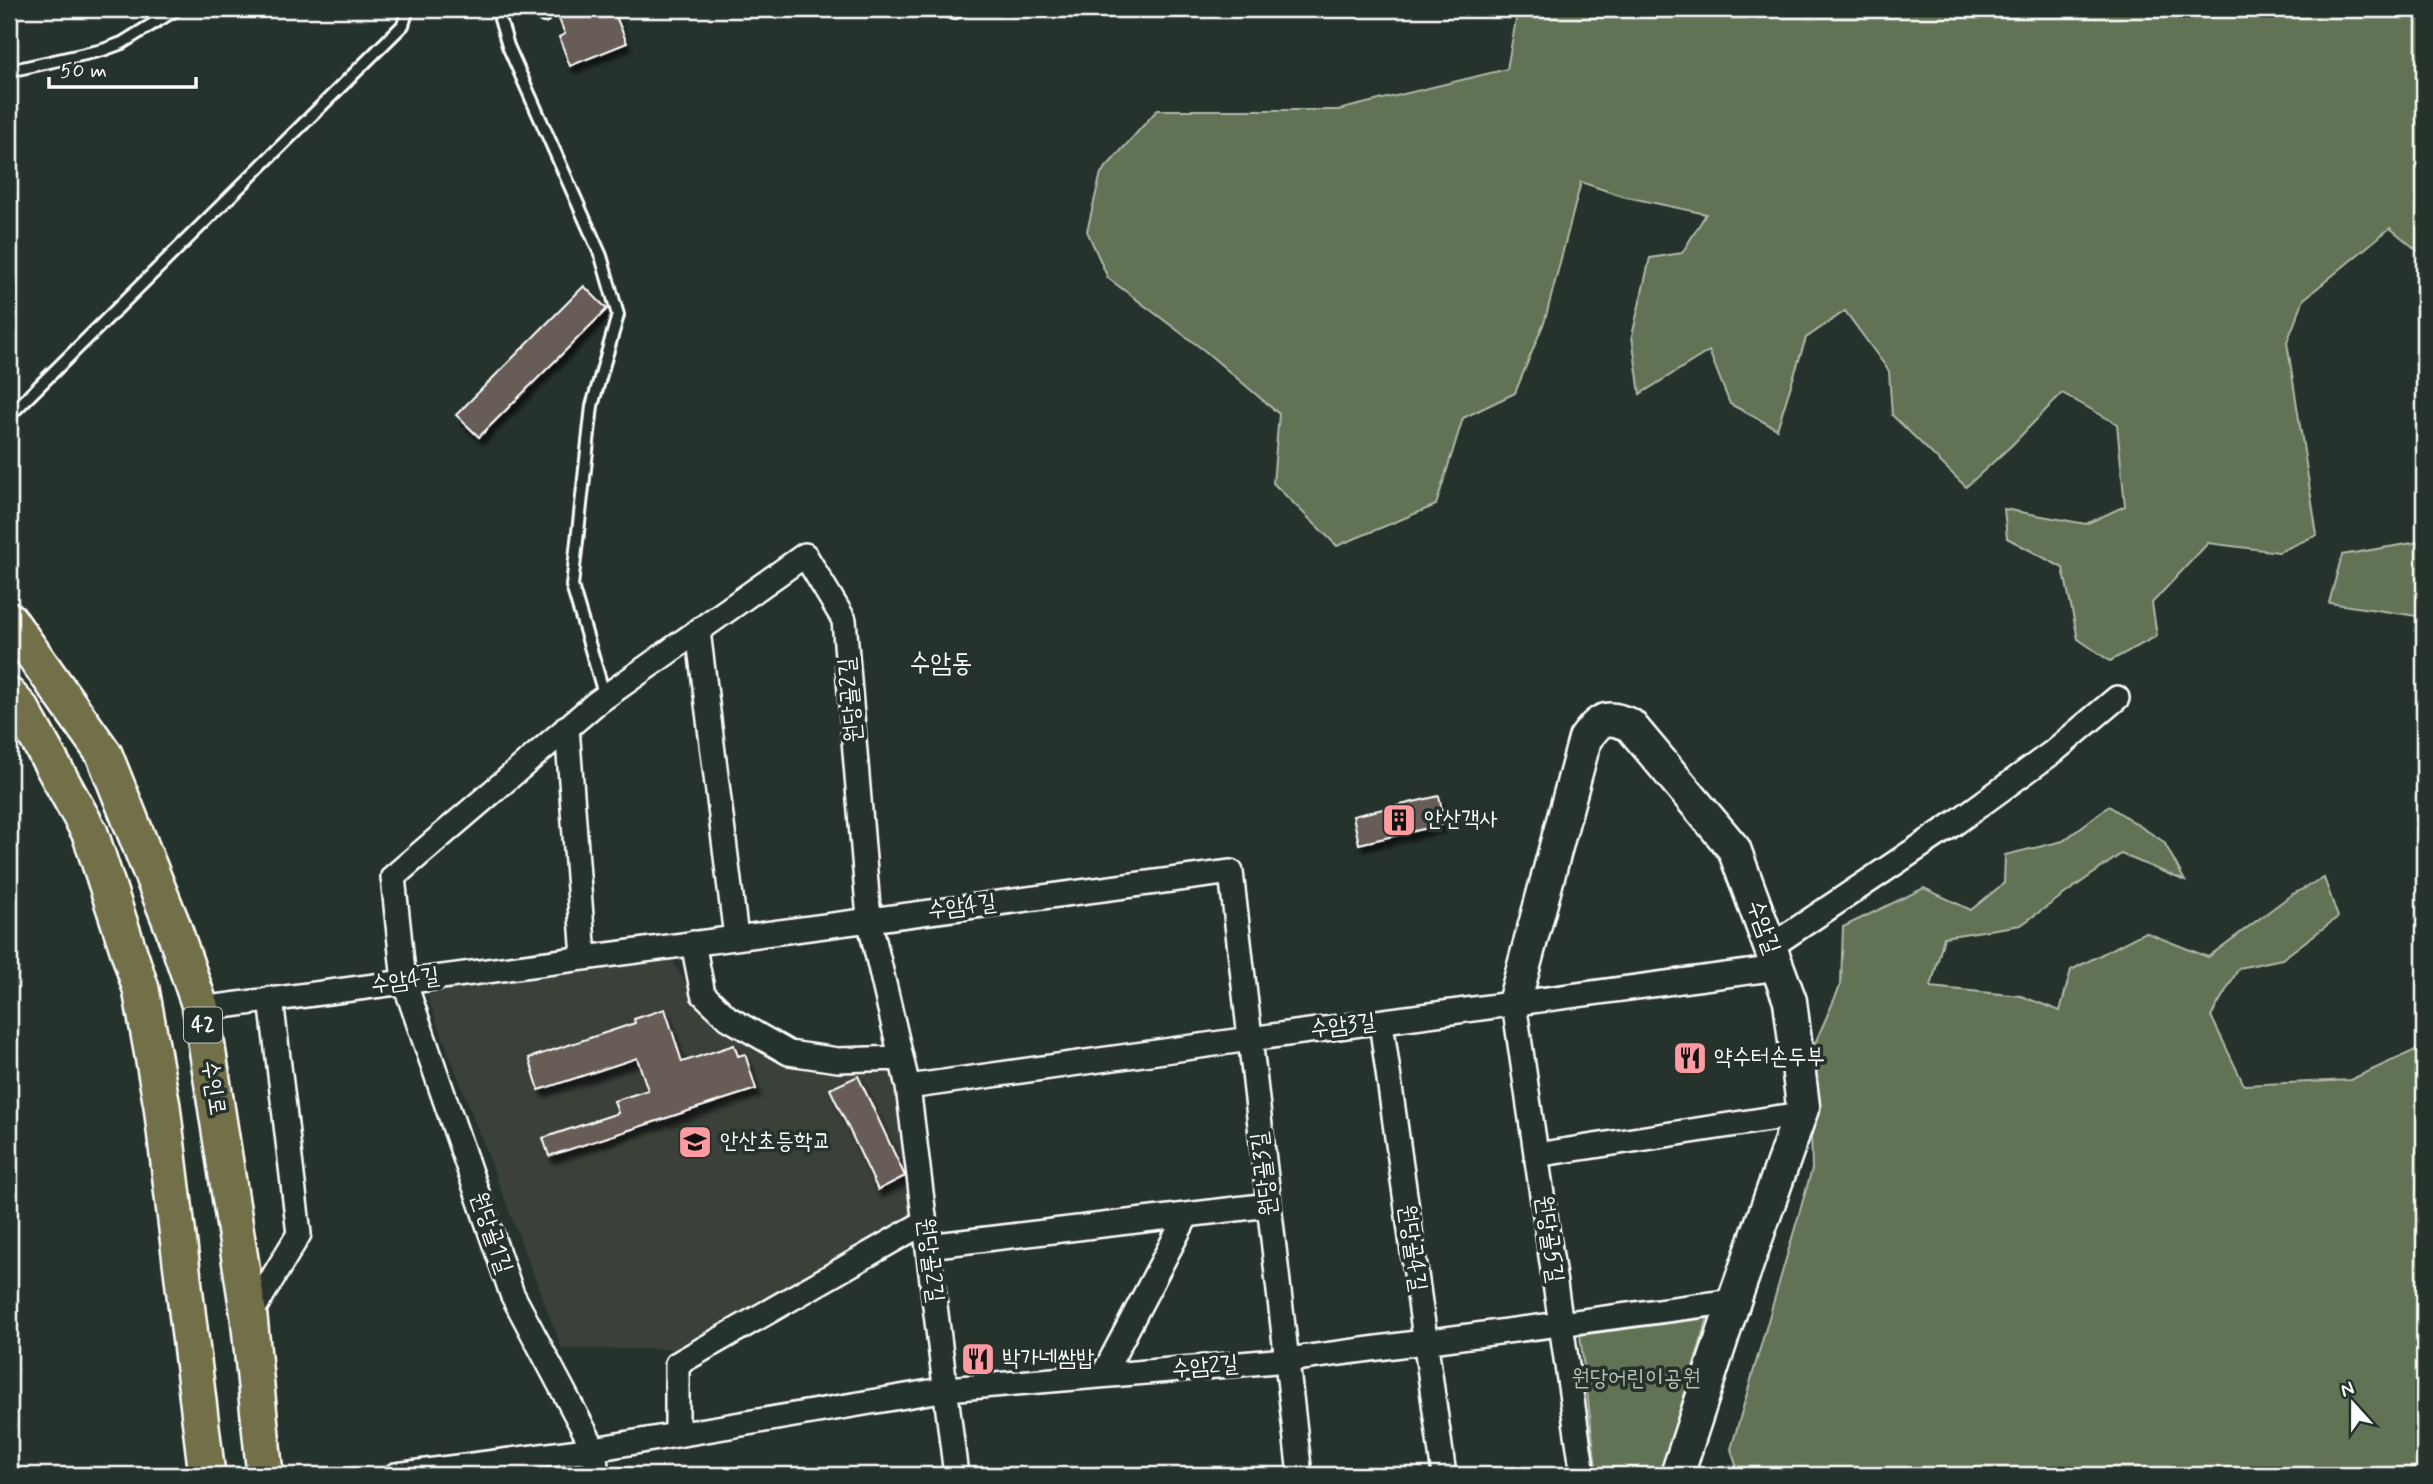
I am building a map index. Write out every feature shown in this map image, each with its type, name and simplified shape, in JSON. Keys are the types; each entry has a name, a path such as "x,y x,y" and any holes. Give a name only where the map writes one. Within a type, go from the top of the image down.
{"main road":[{"name":"수인로","path":"9,620 104,754 173,927 201,1009 249,1317 265,1475"},
{"name":"42","path":"9,696 22,710 90,833 141,989 162,1106 207,1475"}],"street":[{"name":"원당골2길","path":"404,981 393,877 605,697 805,555 844,621 869,919 908,1087 956,1475"},
{"path":"698,631 736,937"},
{"path":"1774,957 2053,752 2117,698"},
{"name":"수암길","path":"1514,1003 1585,739 1597,723 1612,718 1630,725 1734,849 1790,1001 1803,1106 1734,1301 1677,1475"},
{"path":"567,727 584,957"},
{"name":"수암4길","path":"201,1009 1231,872"},
{"name":"원당골3길","path":"1231,872 1300,1475"},
{"path":"693,943 703,994 728,1018 789,1053 838,1060 901,1058"},
{"name":"수암3길","path":"908,1087 1514,1003 1774,957"},
{"name":"원당골1길","path":"404,981 512,1294 594,1449 597,1475"},
{"path":"249,1317 299,1234 271,999"},
{"name":"원당골5길","path":"1514,1003 1583,1475"},
{"name":"원당골4길","path":"1381,1021 1444,1475"},
{"path":"1536,1155 1801,1114"},
{"path":"928,1245 1269,1205"},
{"path":"1103,1375 1187,1215"},
{"path":"677,1435 677,1364 925,1222"},
{"name":"수암2길","path":"396,1475 436,1472 594,1449 947,1389 1287,1360 1734,1301"}],"lane":[{"path":"9,71 103,50 122,43 177,9"},
{"path":"9,416 403,25 408,9"},
{"path":"497,9 508,46 601,256 618,315 592,406 572,586 605,697"},
{"path":"947,9 953,13 964,9"}],"shaded area":[{"name":"안산초등학교","path":"669,955 696,1001 758,1046 791,1065 896,1069 918,1214 677,1349 562,1349 426,994"}],"green space":[{"path":"1518,9 2424,9 2424,256 2390,228 2304,299 2287,342 2317,535 2279,552 2208,543 2152,603 2157,636 2110,661 2078,639 2063,568 2007,538 2004,509 2086,524 2125,506 2117,424 2062,393 2012,445 1966,487 1892,415 1889,371 1845,311 1806,338 1777,429 1730,404 1709,351 1640,394 1632,336 1650,258 1682,253 1706,214 1622,196 1581,182 1545,320 1515,393 1463,418 1436,505 1337,546 1273,483 1279,414 1205,351 1108,278 1087,231 1101,173 1157,110 1338,110 1507,69"},
{"path":"2424,541 2424,617 2329,603 2342,555"},
{"path":"2109,806 2164,842 2185,881 2121,854 2021,925 1944,937 1931,987 2021,996 2060,1011 2071,970 2145,932 2208,957 2291,895 2324,878 2338,917 2282,959 2239,968 2211,1016 2244,1085 2350,1080 2424,1046 2424,1475 1739,1475 1731,1449 1812,1169 1809,1057 1841,984 1843,927 1924,888 1971,910 2004,883 2005,855 2063,841"},
{"name":"원당어린이공원","path":"1708,1318 1660,1475 1597,1475 1580,1335"}],"building":[{"path":"555,9 613,9 627,43 570,66 559,37 565,34"},
{"path":"584,286 607,309 479,437 456,415"},
{"name":"안산객사","path":"1439,796 1445,824 1359,844 1353,816"},
{"path":"665,1009 682,1062 734,1045 738,1056 745,1054 756,1089 549,1156 543,1138 618,1113 614,1101 648,1090 637,1058 539,1090 529,1058 635,1023 634,1019"},
{"path":"858,1076 905,1176 878,1190 830,1089"}],"place":[{"name":"안산객사","path":"1399,820"},
{"name":"약수터손두부","path":"1690,1058"},
{"name":"안산초등학교","path":"695,1142"},
{"name":"박가네쌈밥","path":"978,1359"}],"district":[{"name":"수암동","path":"941,664"}]}
